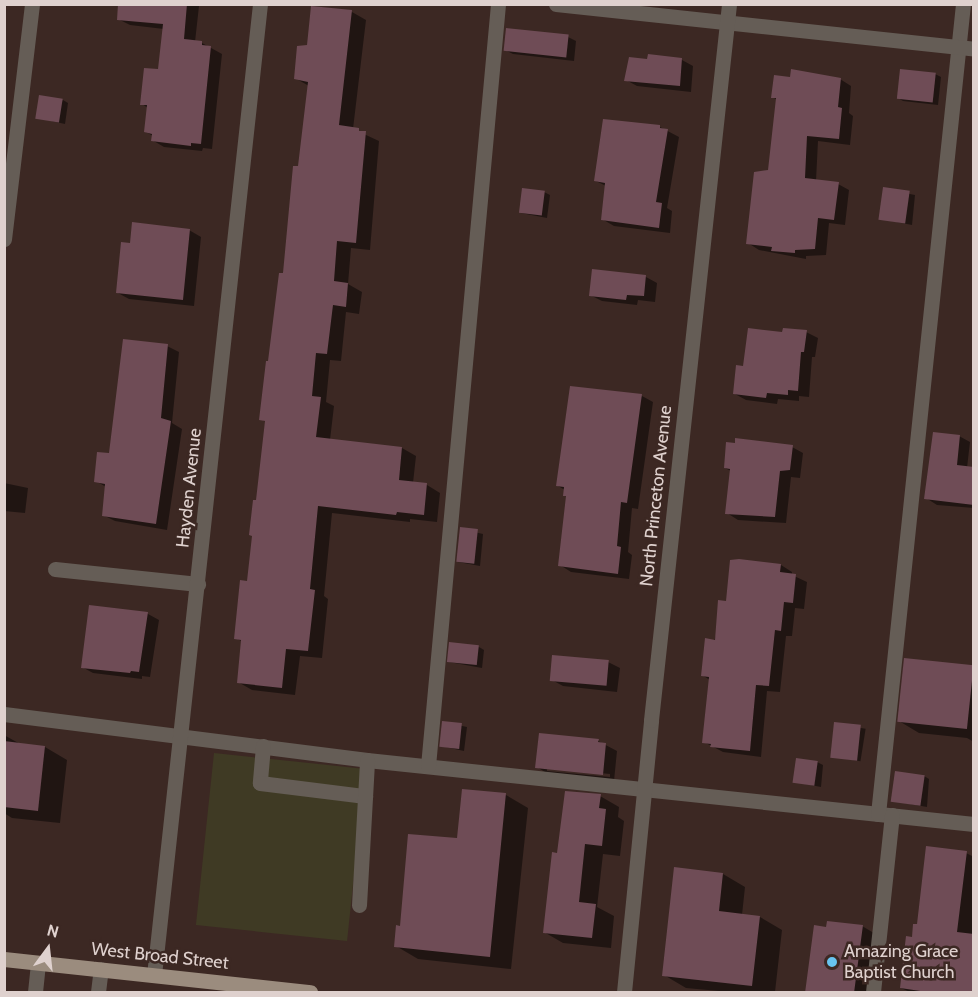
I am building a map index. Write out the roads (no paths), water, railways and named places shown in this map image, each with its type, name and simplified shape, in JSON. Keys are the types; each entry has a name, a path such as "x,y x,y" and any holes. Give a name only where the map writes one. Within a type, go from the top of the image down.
{"main road":[{"name":"West Broad Street","path":"4,959 310,993"}],"street":[{"path":"4,239 32,4"},
{"name":"Hayden Avenue","path":"154,975 260,4"},
{"path":"428,766 498,4"},
{"path":"556,4 966,48"},
{"name":"North Princeton Avenue","path":"624,993 729,4"},
{"path":"873,993 885,814 966,48 963,4"},
{"path":"55,569 198,584"},
{"path":"4,714 367,760 974,824"},
{"path":"264,746 260,783 365,795"},
{"path":"359,905 367,760"},
{"path":"35,993 38,963"},
{"path":"98,993 101,969"}],"place":[{"name":"Amazing Grace Baptist Church","path":"832,962"}]}
